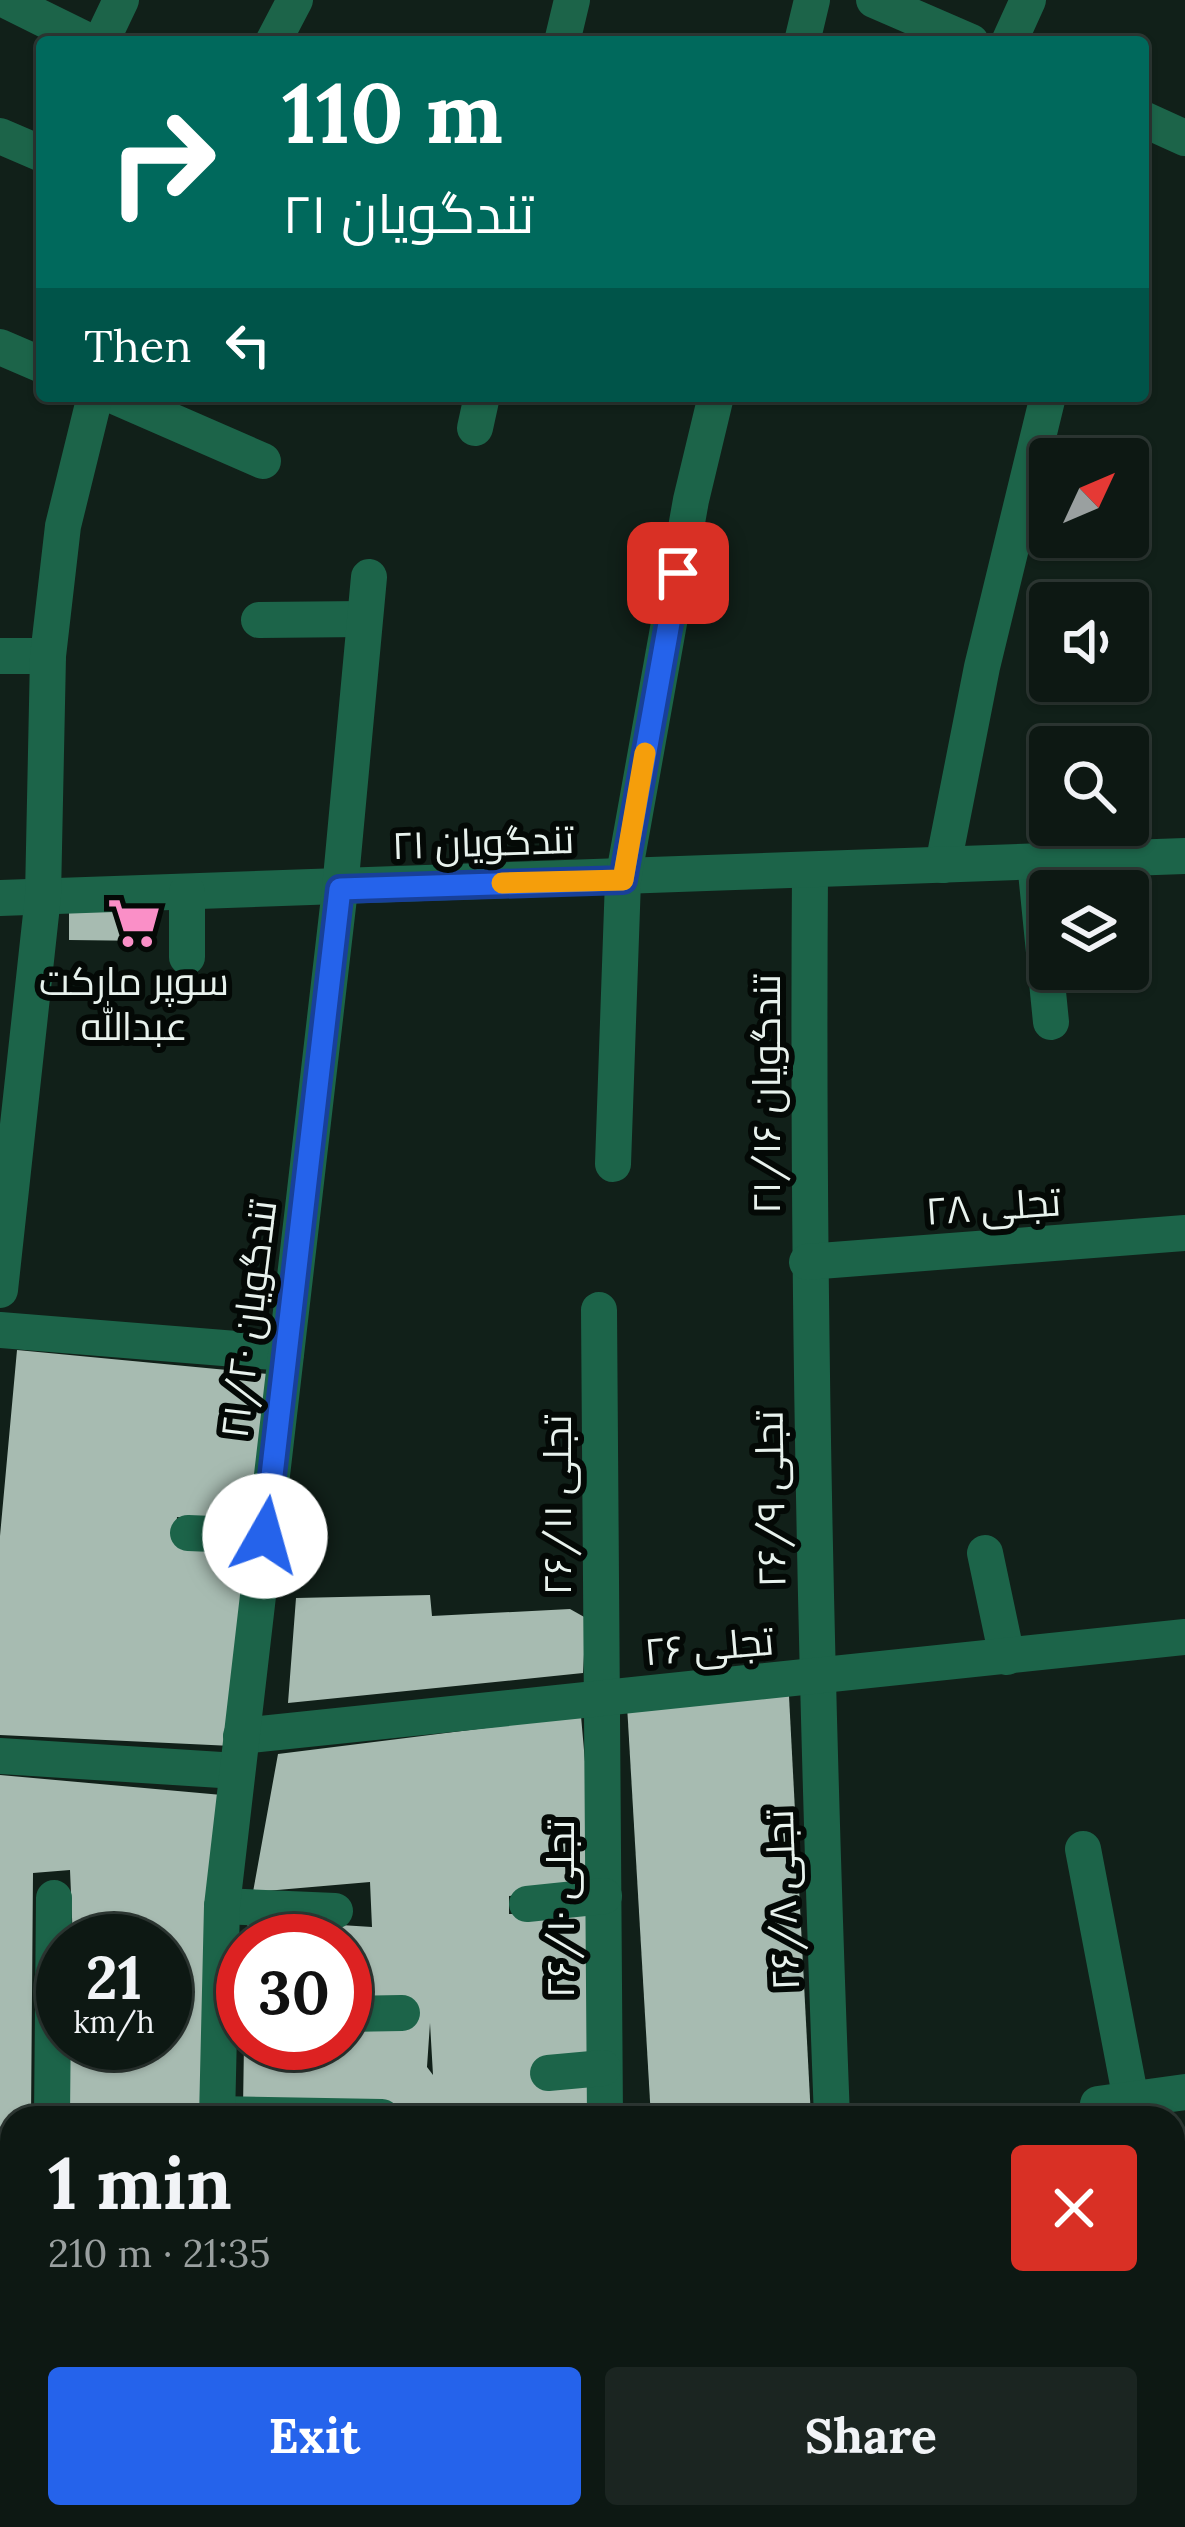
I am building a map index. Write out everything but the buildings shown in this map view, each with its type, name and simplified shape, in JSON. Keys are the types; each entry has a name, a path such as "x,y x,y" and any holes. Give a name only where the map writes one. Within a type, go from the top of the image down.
{"street":[{"path":"5,0 78,36"},
{"path":"103,36 121,0"},
{"path":"276,36 295,0"},
{"path":"563,36 572,0"},
{"path":"803,36 812,0"},
{"path":"874,0 957,36"},
{"path":"1012,36 1028,0"},
{"path":"1149,122 1185,138"},
{"path":"0,136 36,151"},
{"path":"0,347 36,362"},
{"path":"0,1291 9,1124 43,896 48,656 63,526 94,402"},
{"path":"128,402 262,461"},
{"path":"613,1164 623,880 691,500 715,402"},
{"path":"943,866 1007,556 1046,402"},
{"name":"۲۱/۲۰ تندگویان","path":"222,1914 340,889 369,577"},
{"path":"259,620 364,619"},
{"path":"0,656 48,656"},
{"name":"۲۱ تندگویان","path":"0,898 623,880 1185,856"},
{"path":"1035,862 1051,1022"},
{"name":"۲۱/۱۶ تندگویان","path":"808,1318 810,871"},
{"path":"187,892 187,957"},
{"name":"۲۸ تجلی","path":"807,1262 1185,1233"},
{"name":"۲۶/۱۱ تجلی","path":"598,1699 599,1310"},
{"name":"۲۶/۹ تجلی","path":"808,1318 815,1678"},
{"path":"0,1330 286,1353"},
{"path":"188,1533 265,1536"},
{"path":"985,1553 1007,1657"},
{"name":"۲۶ تجلی","path":"0,1756 239,1754 598,1699 1185,1637"},
{"name":"۲۶/۸ تجلی","path":"815,1678 832,2106"},
{"name":"۲۶/۱۰ تجلی","path":"598,1699 604,2106"},
{"path":"1083,1850 1110,2106"},
{"path":"527,1904 604,1895"},
{"path":"52,2106 54,1898"},
{"path":"221,1906 335,1911"},
{"path":"372,2014 402,2013"},
{"path":"548,2073 603,2068"},
{"name":"۲۱/۲۰ تندگویان","path":"218,2106 223,2070"},
{"path":"1115,2106 1185,2092"}],"slow traffic":[{"path":"502,883 623,880 645,753"}],"place":[{"name":"سوپر مارکت عبدالله","path":"134,923"}],"route":[{"path":"265,1536 340,889 623,880 678,573"}]}
